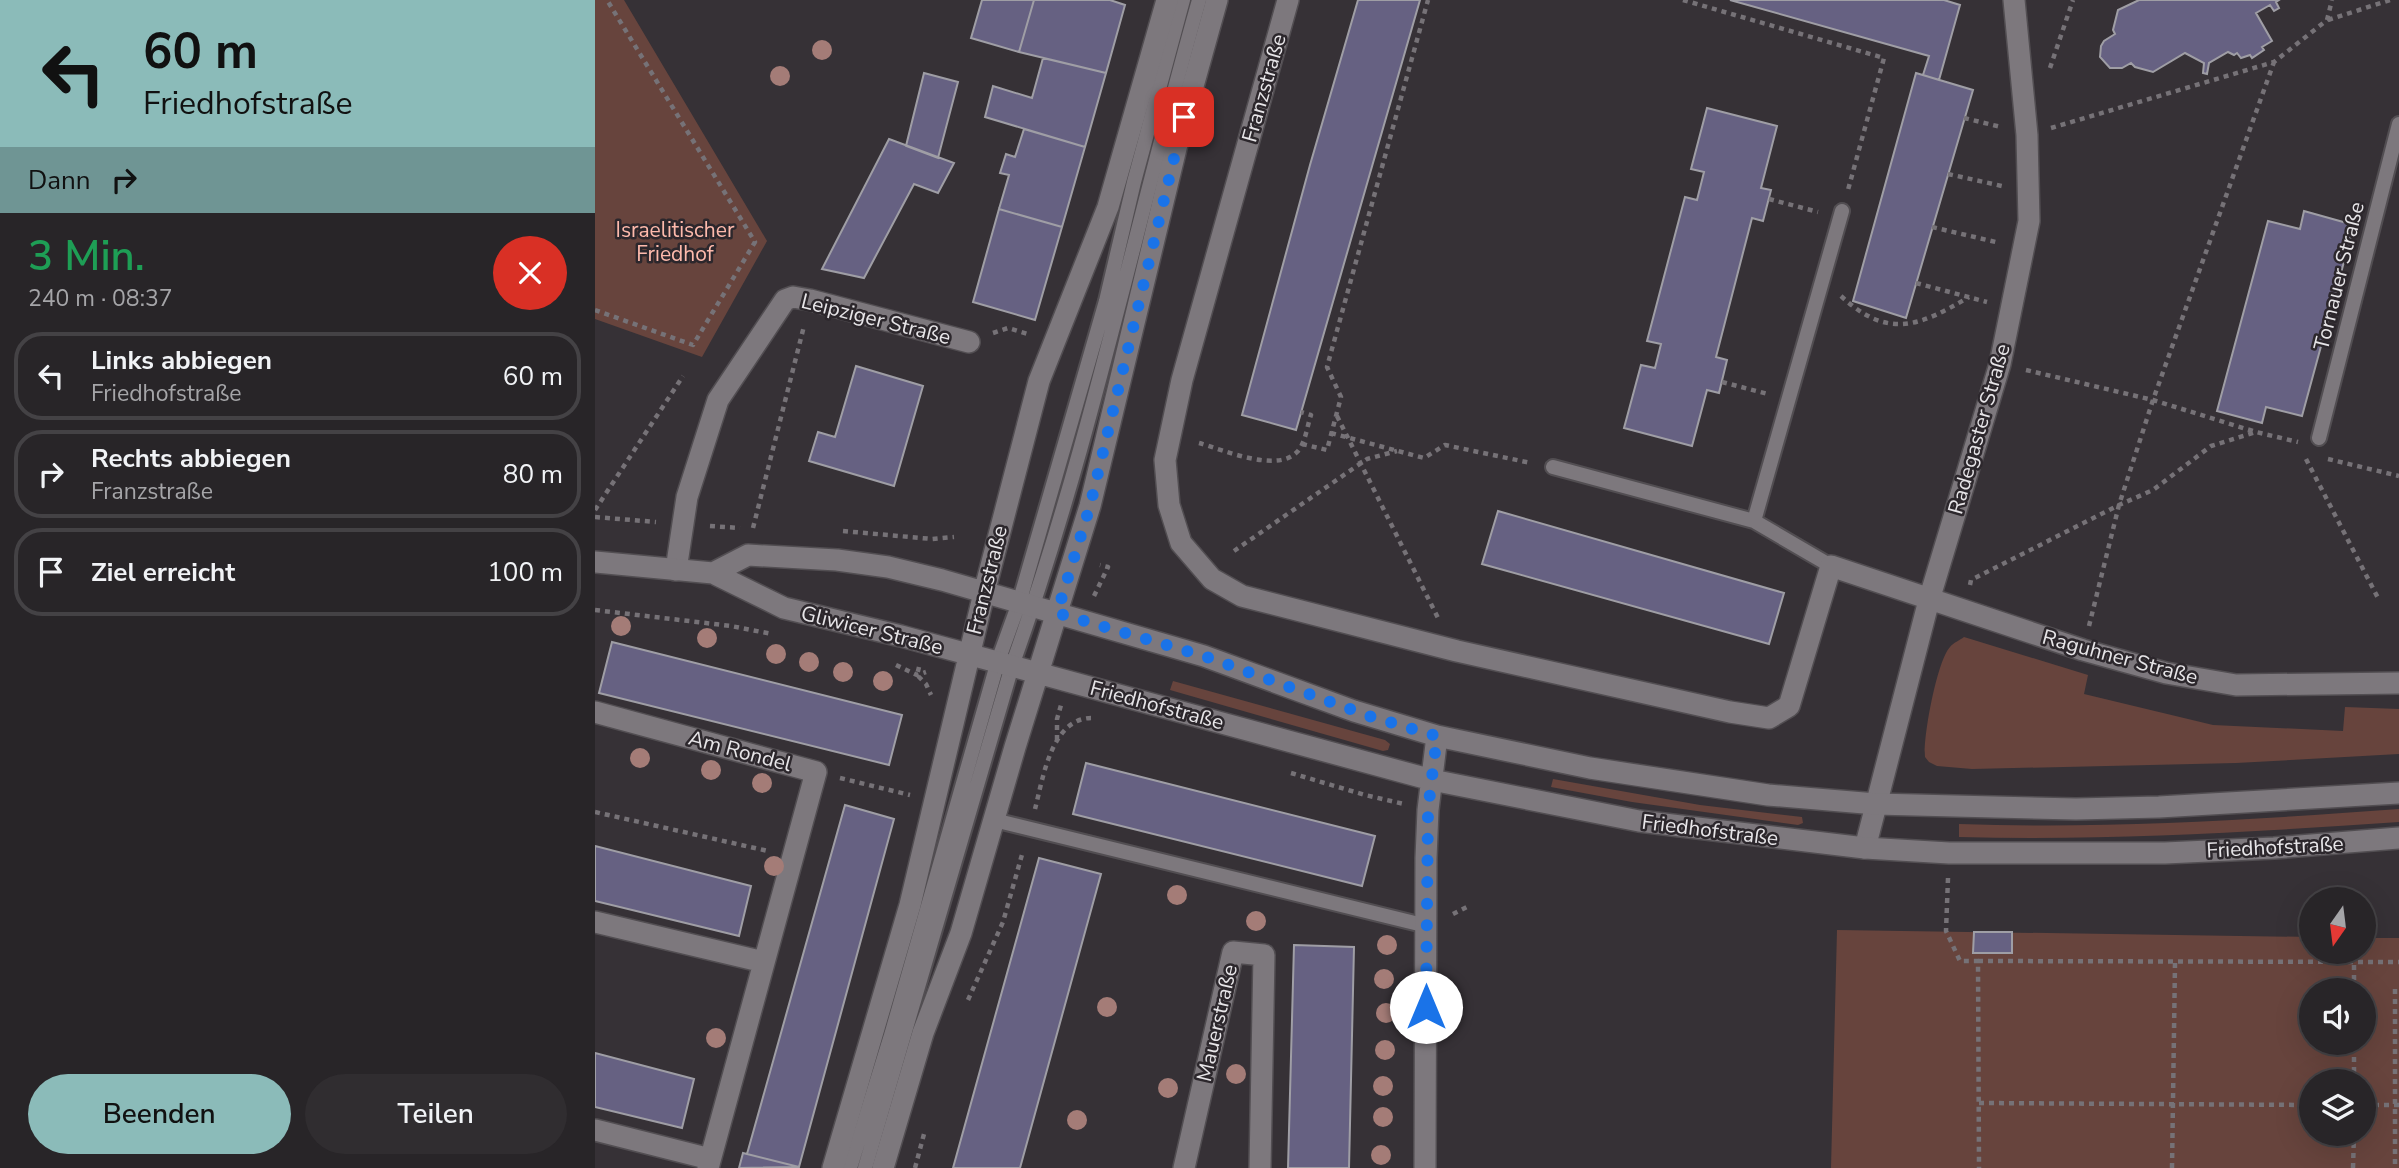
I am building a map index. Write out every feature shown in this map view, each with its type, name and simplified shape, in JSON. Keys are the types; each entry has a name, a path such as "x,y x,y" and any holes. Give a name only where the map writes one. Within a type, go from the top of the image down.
{"main road":[{"name":"Franzstraße","path":"834,1168 910,905 984,593 1039,381 1108,207 1167,0"},
{"path":"883,1168 923,1033 961,933 1090,506 1178,140 1217,0"},
{"name":"Franzstraße","path":"1288,0 1182,380 1165,460 1169,505 1181,543 1212,579 1242,596 1445,648 1730,712 1769,718 1789,706 1831,566"},
{"name":"Radegaster Straße","path":"1865,848 1929,600 2000,365 2029,221 2027,135 2014,0"},
{"name":"Leipziger Straße","path":"675,570 687,497 718,400 785,300 793,297 810,300 969,342"},
{"path":"713,573 748,555 837,560 888,567 1057,613"},
{"name":"Gliwicer Straße","path":"595,562 713,573 784,608 1038,673"},
{"path":"1831,566 1929,600"},
{"name":"Raguhner Straße","path":"1929,600 2083,650 2166,673 2236,685 2399,683"},
{"name":"Friedhofstraße","path":"1057,613 1204,656 1366,715 1437,736 1516,754 1658,780 1768,795 1876,804 2076,809 2159,807 2399,793"},
{"name":"Friedhofstraße","path":"1038,673 1432,780 1639,821 1865,848 1949,853 2165,853 2399,838"},
{"name":"Am Rondel","path":"595,712 815,772 709,1164 595,1130"},
{"path":"1425,1168 1428,810 1437,736"},
{"path":"595,922 764,962"},
{"name":"Mauerstraße","path":"1184,1168 1233,952 1264,955 1260,1168"}],"lane":[{"path":"1026,605 1183,0"},
{"path":"850,1168 1005,664 1120,304 1153,163 1199,0"},
{"name":"Tornauer Straße","path":"2319,438 2399,124"},
{"path":"1754,521 1841,215"},
{"path":"1553,467 1754,521 1831,566"},
{"path":"865,1168 1005,664"},
{"path":"994,820 1427,926"}],"path":[{"path":"595,310 693,345 755,242 607,0"},
{"path":"1302,444 1327,450 1341,397 1327,367 1428,0"},
{"path":"1683,0 1884,58 1841,215 1769,199"},
{"path":"2327,20 2332,0"},
{"path":"2027,135 2274,62 2327,20 2390,0"},
{"path":"2083,650 2119,505 2153,400 2274,62"},
{"path":"1964,118 2003,128"},
{"path":"1948,174 2002,186"},
{"path":"1933,227 2000,243"},
{"path":"1824,277 1854,308 1876,319 1899,324 1911,325 1931,318 1969,297"},
{"path":"1916,283 1990,303"},
{"path":"753,529 810,300"},
{"path":"969,342 1008,328 1035,336"},
{"path":"2000,365 2153,400 2295,442 2319,438"},
{"path":"595,510 684,376"},
{"path":"1722,382 1789,400"},
{"path":"1199,443 1253,458 1278,462 1289,459 1302,444 1311,415 1301,412"},
{"path":"1336,415 1439,619"},
{"path":"1963,610 1972,580 2153,490 2211,446 2256,432"},
{"path":"1331,433 1424,458 1445,445 1498,458 1553,467"},
{"path":"1234,551 1367,459 1398,451"},
{"path":"2315,456 2303,453 2378,597"},
{"path":"2327,458 2399,476"},
{"path":"1086,622 1095,590 1108,567"},
{"path":"595,610 731,626 785,636"},
{"path":"886,662 917,675"},
{"path":"1057,740 1057,719 1069,681"},
{"path":"967,1002 1003,922 1049,755 1057,740 1076,722 1086,718"},
{"path":"815,772 913,796"},
{"path":"1326,785 1428,810"},
{"path":"595,812 792,857"},
{"path":"1948,876 1946,931 1960,961 2299,962"},
{"path":"1978,961 1979,1168"},
{"path":"2377,962 2399,962"},
{"path":"2172,1168 2175,963"},
{"path":"2395,989 2395,1168"},
{"path":"1979,1103 2299,1105"},
{"path":"2376,1105 2397,1105"},
{"path":"915,1168 925,1130"},
{"path":"2353,1168 2354,1146"}],"green space":[{"name":"Israelitischer Friedhof","path":"595,0 624,0 767,241 702,357 595,319"},
{"path":"1964,637 2088,675 2084,694 2213,725 2343,731 2345,707 2399,709 2399,754 2236,763 1972,769 1937,766 1925,757 1932,700 1945,655 1951,646"},
{"path":"1173,681 1385,740 1390,744 1388,750 1383,751 1170,690"},
{"path":"1553,779 1700,805 1802,817 1803,823 1798,825 1632,802 1551,787"},
{"path":"2399,809 2399,822 2344,826 2124,837 1959,837 1959,824 2179,822"},
{"path":"1837,930 2299,937 2299,964 2377,964 2377,938 2399,938 2399,1168 1831,1168"}],"building":[{"path":"982,0 1034,0 1019,52 971,38"},
{"path":"1034,0 1110,0 1125,5 1106,73 1019,52"},
{"path":"1358,0 1420,0 1296,430 1242,415"},
{"path":"1730,0 1944,0 1960,5 1939,80 1923,75 1929,56"},
{"path":"2139,0 2279,0 2276,2 2279,8 2274,11 2270,5 2256,13 2272,41 2262,47 2264,50 2252,58 2250,55 2241,58 2237,53 2234,55 2228,52 2209,63 2207,74 2203,73 2204,63 2185,53 2153,72 2135,67 2131,63 2122,68 2110,68 2100,57 2101,46 2115,34 2113,30 2118,10"},
{"path":"1043,58 1106,73 1085,147 985,117 993,86 1032,98"},
{"path":"924,73 958,82 938,158 906,146"},
{"path":"1916,73 1973,90 1906,318 1853,301"},
{"path":"1707,108 1777,126 1761,188 1771,190 1763,221 1752,218 1716,357 1727,360 1719,393 1707,390 1692,446 1624,428 1641,365 1655,368 1661,344 1647,341 1685,197 1697,200 1704,172 1691,169"},
{"path":"1024,129 1085,147 1062,227 999,209 1009,175 1000,173 1006,154 1015,157"},
{"path":"889,139 954,163 938,193 914,184 864,278 822,269"},
{"path":"999,209 1062,227 1035,320 973,302"},
{"path":"2304,211 2354,225 2302,416 2266,407 2262,423 2217,411 2268,221 2300,229"},
{"path":"856,366 923,386 894,486 809,461 818,432 835,437"},
{"path":"1498,511 1784,593 1769,644 1482,564"},
{"path":"612,642 902,715 889,765 599,693"},
{"path":"1086,763 1375,836 1362,886 1073,814"},
{"path":"845,805 894,819 799,1167 747,1154"},
{"path":"595,846 751,886 739,936 595,901"},
{"path":"1039,858 1101,874 1020,1168 953,1168"},
{"path":"1974,932 2012,932 2012,953 1973,953"},
{"path":"1294,945 1354,947 1349,1168 1288,1168"},
{"path":"595,1053 694,1079 682,1128 595,1107"},
{"path":"743,1153 799,1167 739,1168"}],"route":[{"path":"1184,117 1090,506 1057,613 1204,656 1372,717 1437,736 1428,810 1426,858 1426,1007"}]}
